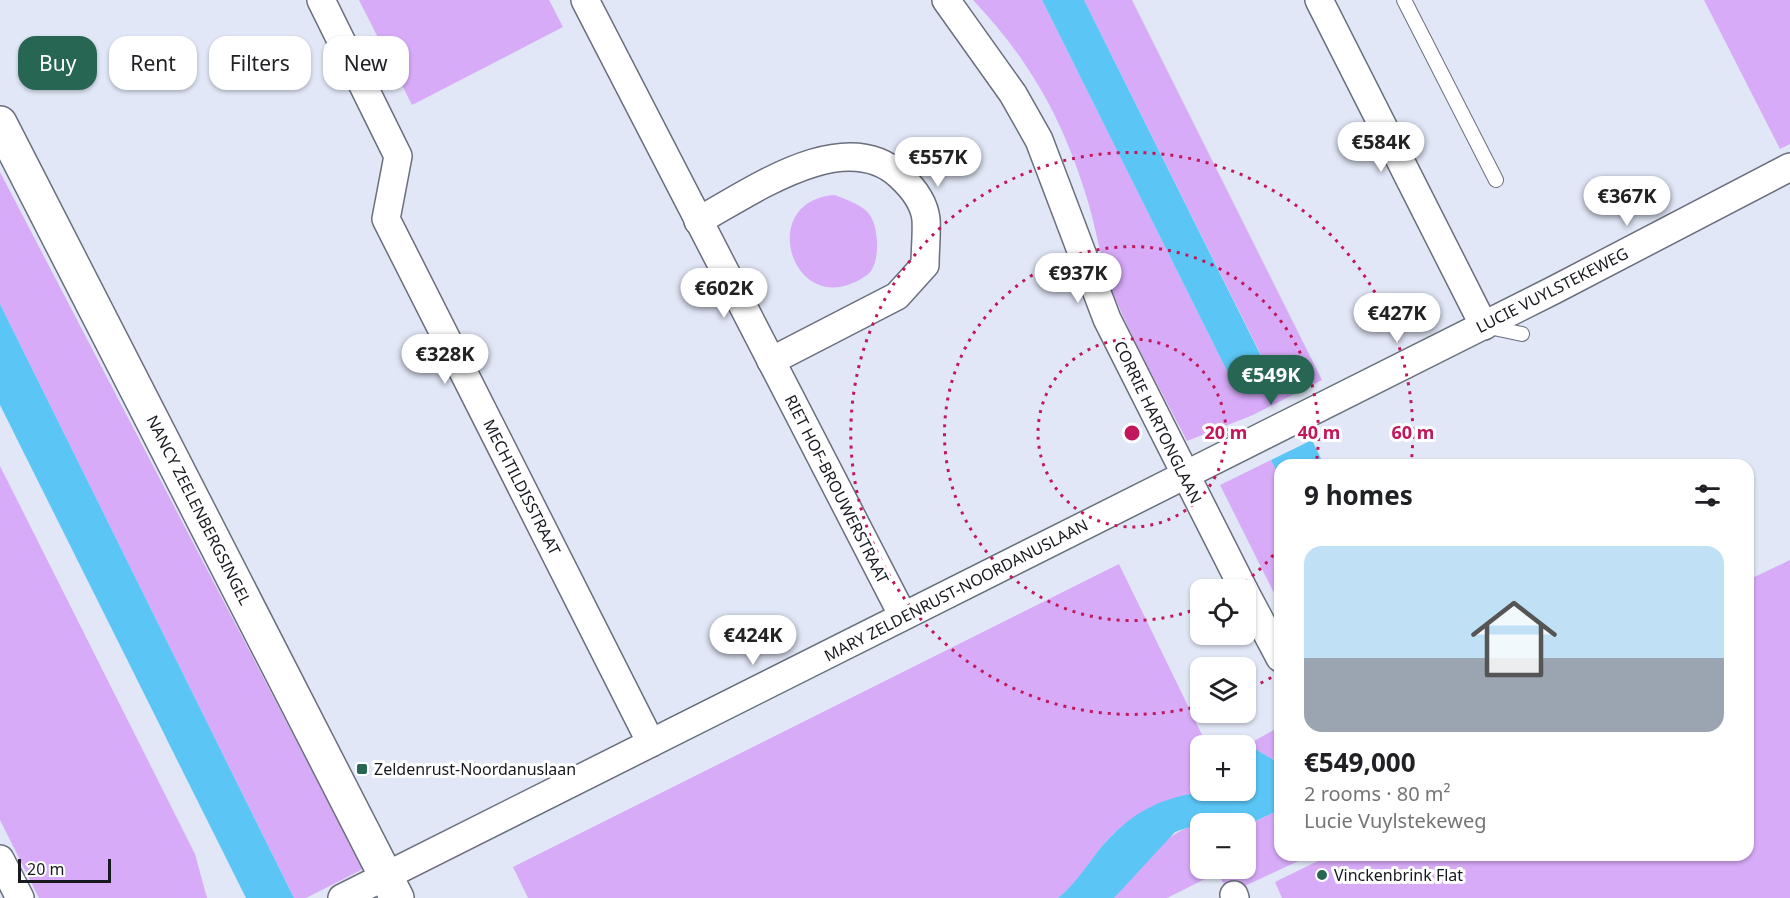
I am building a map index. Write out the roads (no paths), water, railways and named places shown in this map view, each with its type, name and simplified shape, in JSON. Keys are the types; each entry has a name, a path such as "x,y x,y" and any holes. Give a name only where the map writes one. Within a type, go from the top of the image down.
{"street":[{"name":"MECHTILDISSTRAAT","path":"321,0 398,156 386,219 651,743"},
{"name":"RIET HOF-BROUWERSTRAAT","path":"585,0 903,616"},
{"name":"CORRIE HARTONGLAAN","path":"946,0 1013,94 1039,141 1107,319 1238,579"},
{"path":"1318,0 1484,326"},
{"name":"NANCY ZEELENBERGSINGEL","path":"0,123 391,887"},
{"path":"698,221 780,176 832,157 862,157 892,168 913,188 926,217 925,265 897,296 771,361"},
{"name":"LUCIE VUYLSTEKEWEG","path":"1184,475 1484,326 1790,167"},
{"name":"MARY ZELDENRUST-NOORDANUSLAAN","path":"342,898 391,887 651,743 1184,475"},
{"name":"CORRIE HARTONGLAAN","path":"1256,613 1274,647"},
{"path":"0,859 20,898"}],"lane":[{"path":"1404,0 1496,180"},
{"path":"1484,326 1522,334"}],"water":[{"path":"1042,0 1084,0 1265,364 1231,379"},
{"path":"0,304 294,898 246,898 0,405"},
{"path":"1312,440 1321,459 1274,459 1274,466 1271,460"},
{"path":"1256,750 1274,760 1274,812 1256,821 1256,813 1190,813 1190,827 1175,832 1114,898 1058,898 1071,886 1118,829 1150,807 1190,794 1190,801 1256,801"}],"place":[{"name":"Zeldenrust-Noordanuslaan","path":"362,769"},
{"name":"Vinckenbrink Flat","path":"1322,875"}]}
